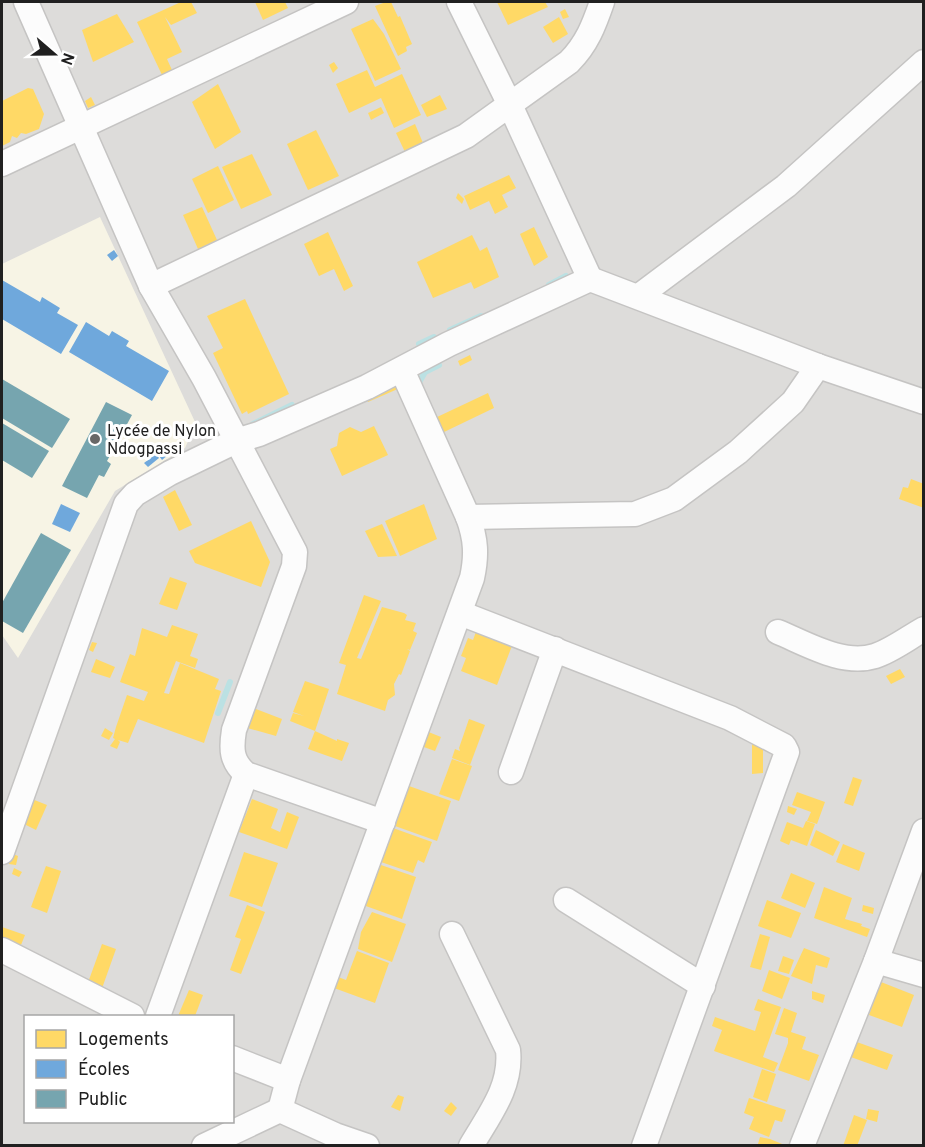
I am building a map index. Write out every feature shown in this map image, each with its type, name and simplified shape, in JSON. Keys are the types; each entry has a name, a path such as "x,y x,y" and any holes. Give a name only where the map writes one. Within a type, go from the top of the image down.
{"street":[{"path":"26,2 80,128 152,285 295,552 294,566 234,729 231,751 237,766 246,774 383,822"},
{"path":"2,164 346,2"},
{"path":"459,2 510,105 590,279"},
{"path":"152,285 466,136 569,62 582,48 594,27 602,2"},
{"path":"639,296 786,186 924,62"},
{"path":"2,852 126,504 135,494 170,473 236,441 287,422 402,370 449,344 590,279 818,366 924,402"},
{"path":"468,517 635,514 674,500 738,452 793,402 818,366"},
{"path":"204,1146 280,1110 288,1080 460,613 476,562 476,540 468,517 402,370"},
{"path":"460,613 730,718 784,746 787,752 644,1146"},
{"path":"778,632 837,655 858,659 876,656 924,629"},
{"path":"511,772 555,650"},
{"path":"159,1015 246,774"},
{"path":"802,1146 876,961 924,831"},
{"path":"566,900 703,986"},
{"path":"452,934 508,1050 510,1068 504,1089 471,1146"},
{"path":"2,950 128,1015"},
{"path":"876,961 924,975"},
{"path":"234,1059 288,1080"},
{"path":"280,1110 335,1135 367,1146"}],"shaded area":[{"path":"2,2 923,2 923,1145 2,1146"},
{"name":"Lycée de Nylon Ndogpassi","path":"100,217 196,424 185,448 115,491 18,658 2,635 2,264"}],"building: Logements":[{"path":"181,2 191,2 197,13 171,25 165,17 182,52 167,59 172,70 162,75 137,22"},
{"path":"255,2 285,2 288,8 263,20"},
{"path":"391,2 398,17 400,16 412,44 406,47 407,51 398,56 375,6"},
{"path":"497,2 545,2 548,7 508,25"},
{"path":"565,9 569,17 563,19 560,12"},
{"path":"117,14 134,42 93,62 82,30"},
{"path":"559,17 568,34 553,43 543,27"},
{"path":"373,19 384,34 401,69 375,81 351,29"},
{"path":"334,62 338,68 333,73 329,65"},
{"path":"367,70 375,87 402,74 421,115 394,128 381,98 349,113 336,84"},
{"path":"218,84 241,132 215,149 192,102"},
{"path":"28,88 33,89 44,114 39,129 26,134 21,133 17,138 12,136 10,142 2,146 2,101"},
{"path":"440,95 447,109 427,117 421,105"},
{"path":"91,97 95,105 88,108 85,101"},
{"path":"381,107 384,113 371,120 368,113"},
{"path":"415,124 423,143 405,152 396,133"},
{"path":"316,130 339,176 308,190 287,144"},
{"path":"252,154 272,195 241,209 222,167"},
{"path":"218,166 234,200 208,213 192,179"},
{"path":"509,175 516,188 502,195 508,207 495,214 489,201 470,210 464,196"},
{"path":"458,193 464,199 462,204 456,198"},
{"path":"202,207 217,240 198,249 183,215"},
{"path":"534,227 548,257 534,266 520,234"},
{"path":"328,232 353,286 344,291 334,269 319,276 304,244"},
{"path":"472,235 480,251 487,247 499,277 474,289 471,282 433,298 417,262"},
{"path":"245,299 289,394 248,414 247,411 242,414 213,353 223,348 207,316"},
{"path":"470,355 472,360 460,366 458,361"},
{"path":"397,381 400,388 368,402 366,395"},
{"path":"488,393 494,408 442,433 435,418"},
{"path":"374,426 388,455 342,476 330,449 337,446 339,433 350,427 361,432"},
{"path":"911,479 924,484 924,508 899,499 903,487 908,488"},
{"path":"175,490 192,525 179,531 163,497"},
{"path":"424,504 437,539 400,556 385,521"},
{"path":"251,521 270,562 261,587 195,563 189,551"},
{"path":"382,524 397,556 378,557 365,531"},
{"path":"170,577 187,583 177,610 159,604"},
{"path":"364,595 381,601 357,658 361,659 382,607 404,613 407,615 405,620 416,623 413,631 417,633 410,650 407,649 410,651 401,675 399,674 394,684 395,695 388,700 385,711 337,694 346,665 339,663"},
{"path":"172,625 198,634 190,656 198,659 195,668 176,661 164,693 169,694 180,663 219,679 215,689 221,691 204,743 138,719 128,743 118,740 120,742 117,749 110,746 115,739 113,738 116,727 127,695 144,701 148,692 120,682 130,654 135,656 142,628 167,637"},
{"path":"477,629 513,643 497,685 461,671 466,658 461,656 468,638 473,640"},
{"path":"92,642 97,643 93,652 89,650"},
{"path":"96,659 115,667 110,678 91,672"},
{"path":"900,669 905,677 891,684 886,676"},
{"path":"305,681 329,689 315,731 290,721 293,713 304,716 293,712"},
{"path":"251,707 282,719 276,736 244,727"},
{"path":"469,719 485,725 470,765 452,758 455,749 460,751"},
{"path":"105,728 113,733 109,740 101,736"},
{"path":"315,731 337,741 337,739 349,743 342,761 308,749"},
{"path":"426,731 441,737 435,751 421,746"},
{"path":"752,744 763,744 763,773 752,774"},
{"path":"452,759 472,766 459,801 439,794"},
{"path":"853,777 862,780 853,806 844,803"},
{"path":"409,786 451,801 437,841 395,826"},
{"path":"797,792 825,802 817,824 807,821 811,812 792,805"},
{"path":"32,799 47,805 36,830 22,823"},
{"path":"252,799 278,809 271,828 280,832 287,812 299,817 287,849 239,832"},
{"path":"788,806 797,809 794,815 787,812"},
{"path":"806,821 815,824 807,846 791,840 789,845 780,841 787,822 803,828"},
{"path":"393,828 432,842 424,863 418,860 413,873 381,862"},
{"path":"816,830 840,842 833,856 810,845"},
{"path":"843,844 865,853 859,871 836,862"},
{"path":"244,852 278,863 262,907 229,896"},
{"path":"10,853 18,856 16,865 9,864"},
{"path":"378,864 416,877 402,919 363,905"},
{"path":"46,866 61,871 47,913 31,907"},
{"path":"14,868 22,872 19,877 12,874"},
{"path":"791,873 815,883 805,908 781,898"},
{"path":"824,887 852,898 845,919 870,929 867,937 814,918"},
{"path":"767,900 801,913 791,938 758,926"},
{"path":"247,905 265,912 241,974 230,970 241,939 235,937"},
{"path":"863,905 874,908 873,914 862,911"},
{"path":"372,912 406,924 392,962 358,949 361,932"},
{"path":"2,927 25,935 19,950 2,944"},
{"path":"760,934 770,937 761,970 750,967"},
{"path":"102,944 116,949 100,994 86,988"},
{"path":"804,948 830,958 827,968 816,965 812,984 791,976"},
{"path":"357,951 389,963 375,1003 334,988 338,977 346,980"},
{"path":"783,956 794,960 789,974 778,971"},
{"path":"769,970 790,978 782,999 762,991"},
{"path":"881,982 914,995 902,1027 869,1015"},
{"path":"189,990 203,995 195,1015 178,1015"},
{"path":"812,991 825,995 823,1003 812,999"},
{"path":"758,999 781,1007 763,1057 778,1063 774,1072 714,1051 722,1030 712,1026 715,1017 755,1031 761,1012 754,1010"},
{"path":"784,1008 797,1013 791,1032 806,1037 802,1049 819,1055 809,1081 778,1070 788,1043 788,1038 775,1034"},
{"path":"854,1041 893,1055 887,1070 848,1056"},
{"path":"762,1069 776,1074 767,1102 753,1097"},
{"path":"398,1095 404,1097 400,1111 391,1107"},
{"path":"749,1098 786,1110 782,1122 775,1120 769,1137 749,1129 754,1117 744,1113"},
{"path":"451,1102 457,1108 451,1116 444,1111"},
{"path":"868,1109 879,1111 877,1122 866,1119"},
{"path":"854,1115 867,1120 857,1146 843,1146"},
{"path":"760,1137 787,1146 761,1146 758,1144"}],"building: Écoles":[{"path":"114,250 118,256 112,261 107,255"},
{"path":"2,280 40,302 42,297 60,308 57,313 78,325 61,354 2,319"},
{"path":"86,322 109,336 112,331 129,341 126,346 169,371 152,401 69,352"},
{"path":"170,445 174,450 162,460 157,453"},
{"path":"156,454 159,458 148,467 144,463"},
{"path":"61,504 80,513 70,532 52,524"}],"building: Public":[{"path":"2,379 70,419 52,448 2,418"},
{"path":"106,402 132,415 107,461 111,464 104,477 99,475 87,498 62,486"},
{"path":"2,423 49,451 32,478 2,460"},
{"path":"41,533 71,550 23,633 2,621 2,603"}],"waterway":[{"path":"549,285 566,276"},
{"path":"450,330 481,316"},
{"path":"419,344 434,337"},
{"path":"417,386 425,372 439,365"},
{"path":"253,424 292,405"},
{"path":"218,713 230,682"}],"place":[{"name":"Lycée de Nylon Ndogpassi","path":"95,439"}]}
